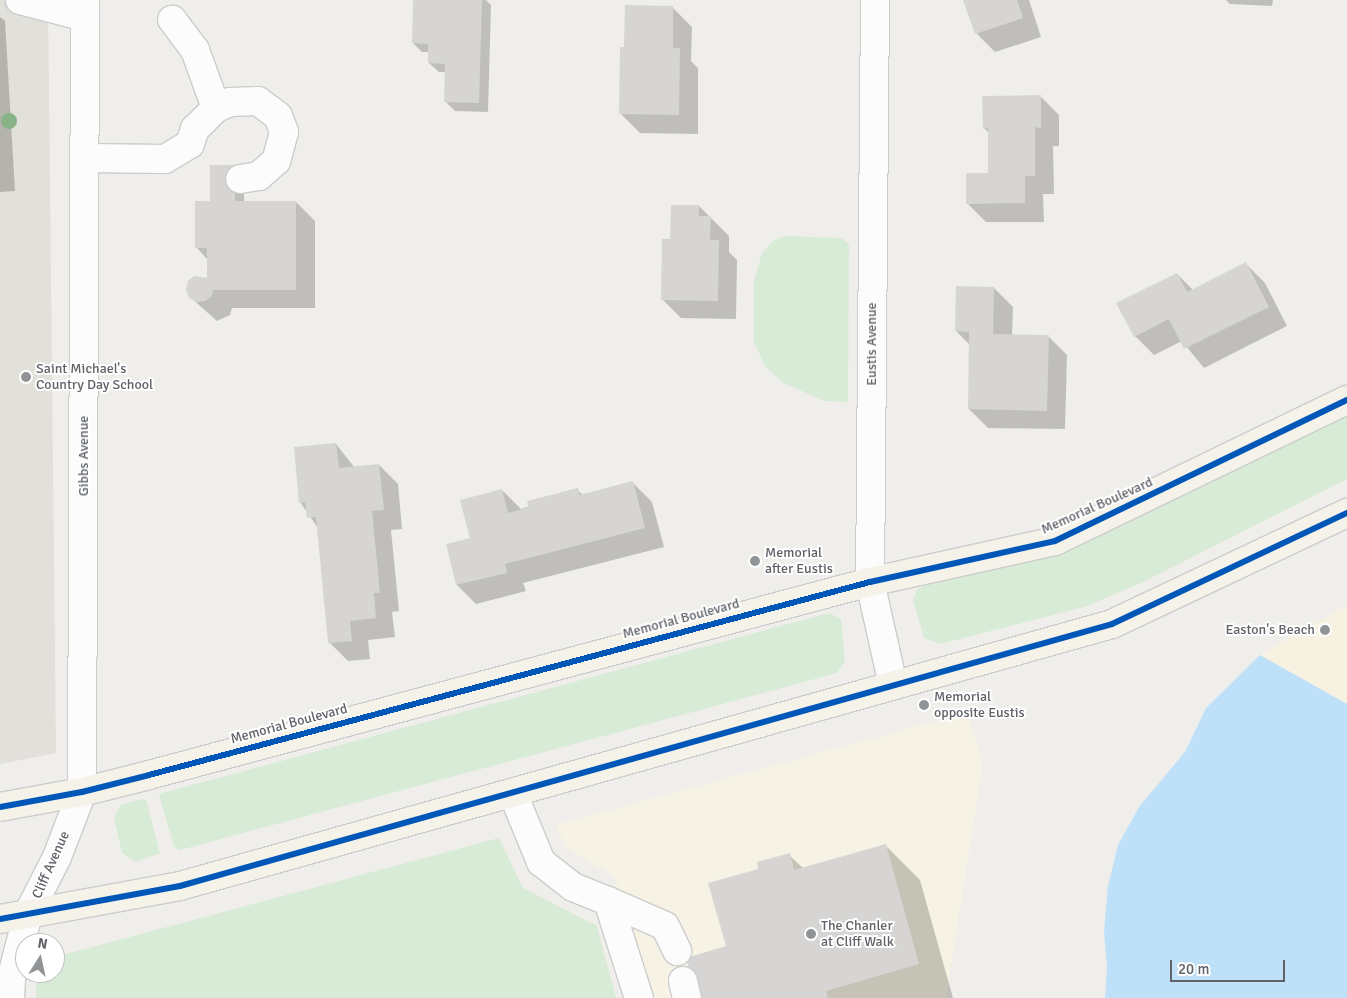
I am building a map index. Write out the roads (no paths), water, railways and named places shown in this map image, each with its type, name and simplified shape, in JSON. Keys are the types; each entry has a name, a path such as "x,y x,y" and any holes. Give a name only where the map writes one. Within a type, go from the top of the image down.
{"main road":[{"name":"Memorial Boulevard","path":"0,807 82,792 870,582 1056,541 1347,400"},
{"path":"0,920 180,886 513,794 1112,624 1347,513"}],"street":[{"path":"20,0 85,9"},
{"name":"Eustis Avenue","path":"875,0 870,582 893,685"},
{"name":"Gibbs Avenue","path":"82,792 85,9"},
{"path":"172,20 195,50 216,108"},
{"path":"85,158 165,158 190,144 195,129 216,108 230,102 258,101 278,116 284,132 276,161 259,176 240,180"},
{"name":"Cliff Avenue","path":"10,998 11,979 28,914 57,857 82,792"},
{"path":"513,794 541,862 573,887 665,926 677,952"},
{"path":"608,901 638,998"}],"water":[{"path":"1260,655 1347,704 1347,998 1105,998 1107,967 1104,931 1108,886 1118,845 1139,807 1185,752 1206,708"}],"place":[{"name":"Saint Michael's Country Day School","path":"26,377"},
{"name":"Memorial after Eustis","path":"755,561"},
{"name":"Easton's Beach","path":"1325,630"},
{"name":"Memorial opposite Eustis","path":"924,705"},
{"name":"The Chanler at Cliff Walk","path":"811,934"}]}
